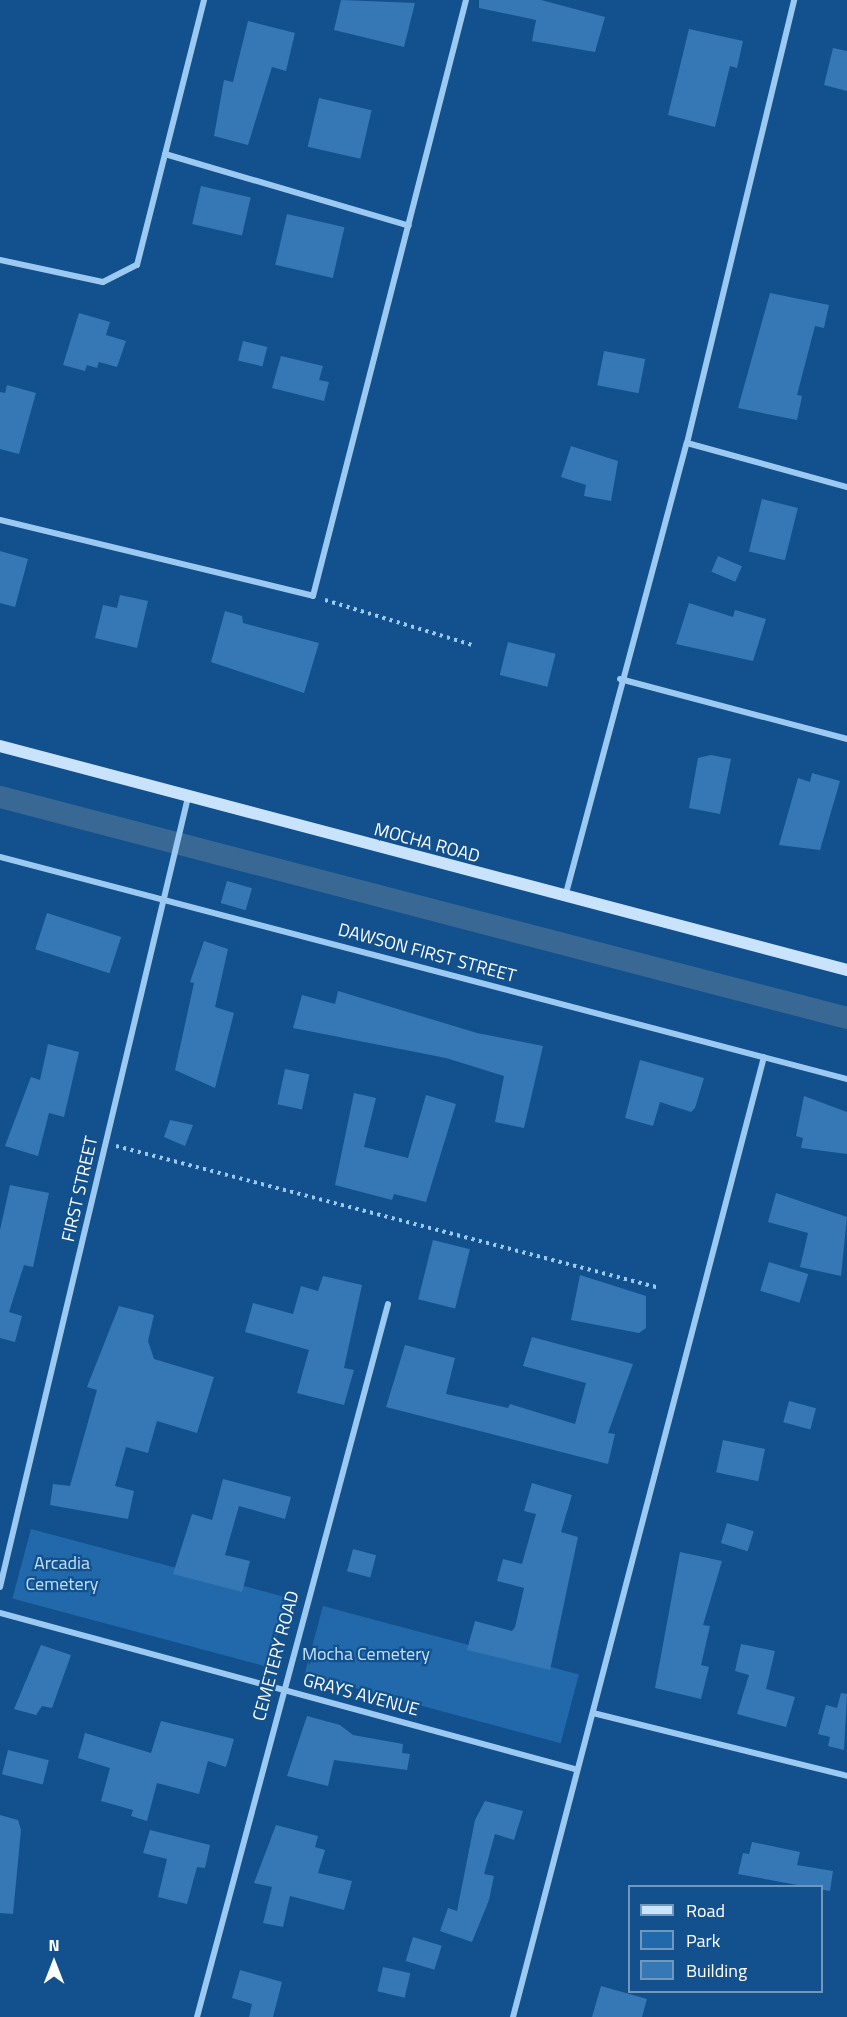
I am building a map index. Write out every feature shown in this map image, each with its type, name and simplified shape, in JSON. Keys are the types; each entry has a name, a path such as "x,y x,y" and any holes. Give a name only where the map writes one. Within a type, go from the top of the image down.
{"street":[{"path":"0,260 76,281 103,282 123,276 137,264 204,0"},
{"path":"0,520 313,596 466,0"},
{"path":"565,897 620,679 687,443 794,0"},
{"path":"165,154 409,226"},
{"path":"687,443 847,487"},
{"path":"620,679 847,739"},
{"name":"MOCHA ROAD","path":"0,746 847,970"},
{"name":"FIRST STREET","path":"0,1587 188,797"},
{"name":"DAWSON FIRST STREET","path":"0,857 847,1079"},
{"path":"513,2017 575,1769 593,1713 764,1057"},
{"name":"CEMETERY ROAD","path":"196,2017 282,1689 388,1304"},
{"name":"GRAYS AVENUE","path":"0,1613 575,1769"},
{"path":"593,1713 847,1776"}],"path":[{"path":"313,596 475,646"},
{"path":"106,1143 660,1288"}],"green space":[{"name":"Arcadia Cemetery","path":"31,1529 287,1598 268,1667 12,1599"},
{"name":"Mocha Cemetery","path":"323,1606 579,1675 561,1743 305,1675"}],"building":[{"path":"341,0 415,3 404,47 334,30"},
{"path":"479,0 541,0 605,17 595,52 532,41 536,20 479,8"},
{"path":"248,21 295,33 286,71 272,67 248,145 214,136 224,80 233,82"},
{"path":"689,29 743,41 737,68 730,66 715,127 668,115"},
{"path":"833,48 847,51 847,91 824,85"},
{"path":"319,98 372,110 360,159 308,147"},
{"path":"201,186 251,197 242,235 192,224"},
{"path":"287,214 344,227 333,278 275,265"},
{"path":"770,293 829,305 824,328 815,326 797,395 802,396 797,420 738,408"},
{"path":"79,313 110,322 106,335 126,341 117,367 99,362 97,368 87,365 85,371 63,365"},
{"path":"243,341 267,347 262,366 238,360"},
{"path":"604,351 645,359 639,393 597,385"},
{"path":"281,356 323,366 319,380 329,382 324,401 272,388"},
{"path":"7,385 36,393 19,454 0,449 0,392 5,393"},
{"path":"571,446 618,461 611,501 584,496 586,485 561,477"},
{"path":"762,499 798,508 785,560 749,551"},
{"path":"0,551 28,559 15,607 0,603"},
{"path":"718,556 742,566 735,582 711,572"},
{"path":"120,595 148,601 137,648 95,638 103,605 117,608"},
{"path":"689,603 733,617 735,610 766,619 753,661 676,644"},
{"path":"225,611 242,616 243,623 319,643 304,693 211,662"},
{"path":"508,642 556,654 547,687 500,675"},
{"path":"711,755 731,759 720,814 689,808 698,758"},
{"path":"812,773 840,781 820,850 779,845 798,778 810,782"},
{"path":"227,881 252,888 246,910 221,903"},
{"path":"47,913 121,937 109,973 35,949"},
{"path":"204,941 228,949 215,1007 234,1013 215,1088 175,1070 194,983 190,982"},
{"path":"338,991 477,1033 543,1046 524,1128 495,1122 504,1076 446,1058 293,1028 302,995 335,1004"},
{"path":"48,1044 79,1052 64,1117 49,1113 38,1156 5,1146 31,1077 40,1080"},
{"path":"640,1060 704,1078 695,1108 691,1112 660,1102 653,1126 625,1118"},
{"path":"285,1069 309,1074 302,1109 278,1104"},
{"path":"354,1093 376,1098 364,1147 408,1158 426,1095 456,1104 426,1202 394,1194 392,1200 335,1185"},
{"path":"804,1096 847,1112 847,1154 801,1148 803,1138 796,1136"},
{"path":"170,1120 193,1125 185,1146 164,1137"},
{"path":"10,1185 49,1193 33,1267 24,1265 9,1312 22,1316 15,1342 0,1338 0,1230"},
{"path":"776,1193 847,1217 841,1276 800,1267 808,1233 768,1222"},
{"path":"433,1240 470,1249 455,1308 418,1299"},
{"path":"769,1262 808,1274 799,1303 760,1291"},
{"path":"580,1275 646,1296 646,1328 639,1333 571,1320"},
{"path":"323,1276 362,1285 344,1368 354,1370 344,1405 297,1393 309,1350 245,1332 253,1303 293,1314 301,1286 318,1291"},
{"path":"119,1306 154,1315 148,1341 154,1359 214,1377 197,1433 157,1421 148,1453 126,1447 115,1486 134,1491 128,1519 50,1505 53,1484 70,1486 97,1390 87,1387"},
{"path":"532,1337 633,1364 608,1433 615,1434 608,1464 386,1407 405,1345 455,1358 446,1394 508,1408 510,1404 575,1424 586,1383 523,1366"},
{"path":"789,1401 816,1408 810,1429 783,1422"},
{"path":"723,1440 765,1449 758,1481 716,1472"},
{"path":"223,1479 291,1497 285,1519 239,1506 225,1555 250,1561 242,1592 173,1574 192,1514 212,1520"},
{"path":"532,1483 572,1495 561,1532 578,1537 550,1670 467,1650 475,1621 512,1631 515,1627 524,1588 497,1581 503,1559 522,1564 536,1514 524,1511"},
{"path":"727,1523 754,1531 748,1551 721,1543"},
{"path":"353,1549 376,1555 370,1577 347,1571"},
{"path":"680,1552 722,1561 703,1625 710,1626 701,1665 709,1667 701,1699 655,1688"},
{"path":"741,1644 775,1651 766,1689 795,1697 786,1727 737,1714 749,1675 735,1671"},
{"path":"41,1645 71,1655 52,1708 42,1706 36,1715 14,1709"},
{"path":"841,1693 847,1694 844,1750 828,1746 830,1737 818,1734 826,1705 837,1708"},
{"path":"307,1716 340,1725 353,1735 403,1744 402,1753 410,1754 407,1770 334,1760 328,1786 287,1776"},
{"path":"161,1721 234,1739 226,1767 208,1761 199,1794 157,1783 147,1821 131,1816 133,1810 101,1801 110,1768 78,1758 85,1733 151,1753"},
{"path":"8,1750 49,1760 43,1784 2,1774"},
{"path":"485,1801 523,1811 514,1840 495,1834 484,1874 494,1876 489,1900 472,1942 440,1931 448,1908 457,1911 475,1820"},
{"path":"0,1815 18,1820 21,1830 13,1914 0,1913"},
{"path":"276,1825 318,1836 315,1847 325,1850 318,1873 352,1881 344,1910 290,1896 283,1927 263,1923 272,1887 254,1883"},
{"path":"150,1830 210,1845 205,1868 197,1867 187,1904 158,1897 167,1859 143,1853"},
{"path":"752,1842 800,1852 797,1865 833,1871 830,1891 823,1890 823,1885 798,1885 738,1874 743,1853 749,1854"},
{"path":"413,1937 442,1946 434,1970 406,1961"},
{"path":"383,1967 410,1973 405,1998 377,1991"},
{"path":"240,1970 282,1982 273,2017 249,2017 252,2004 232,1998"},
{"path":"601,1986 647,1999 642,2017 592,2017"}],"waterway":[{"path":"0,797 847,1018"}]}
